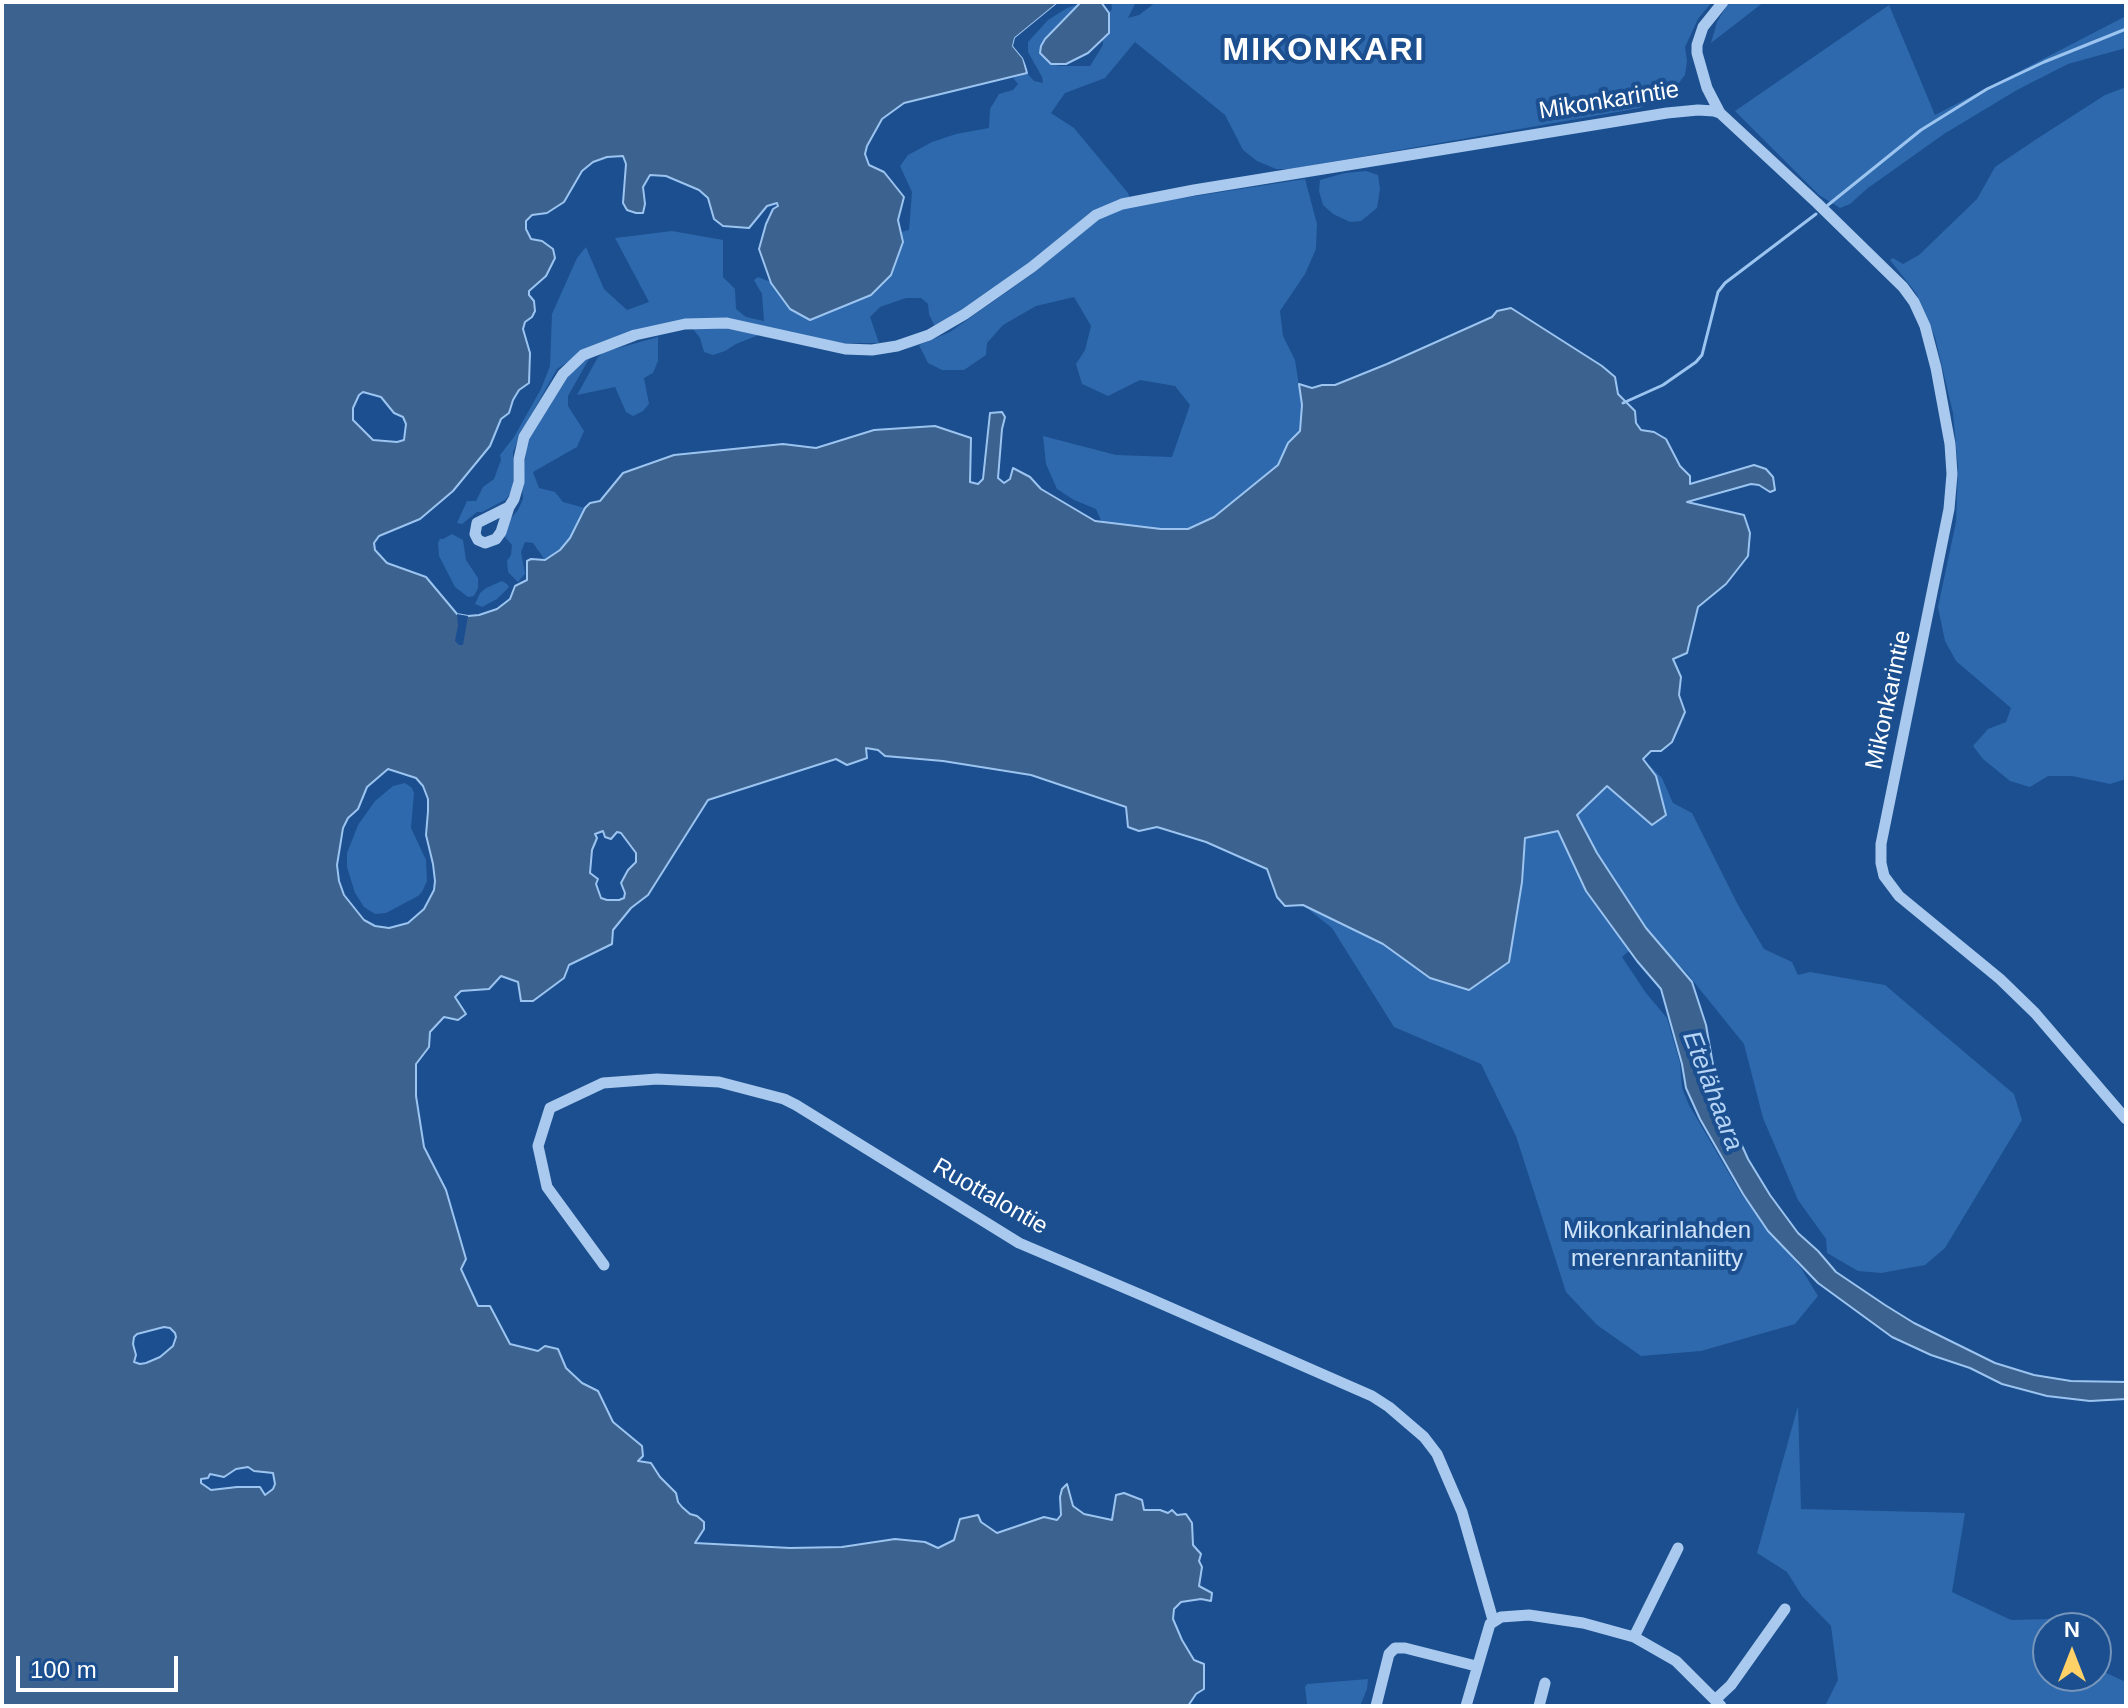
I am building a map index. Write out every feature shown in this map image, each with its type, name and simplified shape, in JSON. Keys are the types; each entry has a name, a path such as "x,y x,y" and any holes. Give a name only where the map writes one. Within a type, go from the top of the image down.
{"street":[{"path":"1720,113 1707,88 1697,45 1708,19 1723,2"},
{"name":"Mikonkarintie","path":"509,507 518,491 520,450 524,437 549,393 583,355 635,335 674,325 727,323 845,349 872,350 897,346 929,335 965,314 1032,267 1096,215 1122,204 1667,113 1698,110 1720,113 1903,287 1925,326 1936,368 1950,444 1952,474 1949,509 1881,844 1884,876 1899,896 2000,979 2035,1013 2126,1119"},
{"name":"Ruottalontie","path":"604,1265 547,1187 538,1146 550,1108 603,1083 657,1079 719,1082 784,1099 1019,1243 1372,1396 1389,1407 1424,1437 1437,1454 1462,1512 1493,1620"},
{"path":"1634,1637 1678,1548"},
{"path":"1466,1706 1476,1666 1493,1620 1529,1615 1583,1623 1634,1637 1676,1661 1718,1703 1785,1609"},
{"path":"1376,1706 1389,1654 1395,1648 1476,1666"},
{"path":"1539,1706 1545,1683"}],"green space":[{"path":"1111,2 1136,2 1128,18 1139,15 1156,2 1712,2 1698,19 1685,47 1685,75 1671,93 1640,108 1291,169 1276,169 1257,161 1243,150 1225,115 1135,42 1105,78 1065,93 1051,113 1074,128 1130,198 935,327 928,304 921,298 906,298 880,307 870,317 879,343 838,343 702,319 583,352 557,369 521,433 513,452 511,493 505,500 477,512 462,524 457,523 467,501 476,501 483,487 494,479 500,455 541,389 550,366 552,314 577,258 586,247 604,289 627,310 649,302 615,238 672,231 723,240 723,277 735,289 736,309 746,317 764,321 762,294 754,280 758,277 771,282 763,259 902,237 901,232 909,230 912,192 900,166 908,155 956,134 989,128 990,109 999,94 1013,90 1018,84 1013,78 1027,73 1034,81 1043,83 1028,52 1028,42 1048,20 1081,3 1064,22 1051,64 1090,66 1109,33"},
{"path":"1729,2 1764,2 1711,43 1717,22"},
{"path":"1889,5 1935,115 2126,16 2126,48 2068,64 2017,90 1944,134 1850,204 1840,208 1819,195 1735,111"},
{"path":"2126,87 2126,779 2110,784 2072,776 2048,776 2030,787 2010,781 1983,759 1973,746 1988,729 2006,722 2011,708 1956,661 1945,641 1938,607 1956,522 1958,468 1953,413 1935,337 1916,293 1890,260 1893,258 1903,264 1919,255 1977,199 1995,167 2105,95"},
{"path":"1366,171 1378,175 1380,189 1377,208 1361,221 1350,222 1323,205 1320,180"},
{"path":"1305,179 1317,224 1316,249 1305,274 1280,311 1283,336 1295,360 1302,405 1300,431 1288,443 1278,465 1214,517 1188,529 1102,523 1096,509 1057,489 1046,464 1043,436 1116,455 1172,457 1190,405 1175,386 1140,380 1108,396 1082,384 1076,364 1085,350 1091,326 1074,297 1036,306 1003,325 987,343 986,355 964,370 942,370 928,363 919,345 950,332 1032,274 1087,227 1109,213 1131,206"},
{"path":"728,327 761,334 713,355 704,352 700,338 693,329"},
{"path":"658,337 658,361 653,373 644,378 649,404 643,411 633,416 626,412 615,387 577,395 598,357 604,352"},
{"path":"590,357 568,396 568,406 584,431 577,447 533,472 539,488 555,492 563,502 585,508 570,538 560,550 545,560 533,543 525,542 521,552 525,574 518,582 508,572 507,561 512,545 504,536 507,523 523,499 522,482 528,439 571,372"},
{"path":"452,534 463,540 466,560 478,578 474,596 468,597 455,587 439,556 440,539"},
{"path":"502,581 509,587 497,599 482,607 475,604 480,593"},
{"name":"Mikonkarinlahden merenrantaniitty","path":"1643,759 1662,778 1673,803 1692,813 1764,949 1792,962 1798,975 1810,972 1885,985 2014,1094 2022,1120 1945,1248 1925,1265 1881,1273 1858,1271 1827,1253 1826,1239 1798,1200 1763,1118 1744,1044 1685,971 1648,935 1622,957 1667,1018 1680,1063 1682,1088 1689,1105 1741,1194 1801,1268 1818,1296 1795,1324 1701,1351 1641,1356 1597,1325 1566,1292 1516,1136 1481,1064 1394,1027 1332,928 1303,905 1329,918 1489,872 1568,794 1649,767"},
{"path":"405,783 414,793 411,828 426,860 427,881 418,896 386,913 375,914 364,907 355,893 347,867 347,853 358,825 375,801 393,786"},
{"path":"1798,1406 1801,1509 1965,1513 1952,1592 2011,1620 2032,1619 2032,1692 2112,1692 2112,1676 2126,1682 2126,1706 1825,1706 1838,1680 1831,1626 1802,1596 1787,1572 1757,1553"},
{"path":"1368,1679 1360,1706 1307,1704 1307,1684"}],"water":[{"name":"Etelähaara","path":"2,2 1059,2 1015,38 1013,46 1023,58 1027,73 904,103 882,119 865,154 869,165 884,172 904,197 898,220 903,242 891,275 871,295 810,320 790,309 771,283 759,249 766,224 777,203 767,206 749,228 723,226 714,219 708,198 699,190 666,176 650,175 643,187 643,213 636,213 627,210 623,203 626,164 623,156 593,162 582,171 564,202 547,213 532,215 526,221 531,239 542,241 553,249 555,258 546,276 529,291 535,311 523,329 530,353 529,383 519,390 509,413 501,419 490,446 453,491 420,519 379,536 374,543 375,550 387,563 426,577 457,614 479,615 497,609 510,599 515,586 527,580 527,561 545,560 560,550 570,538 585,508 590,503 600,501 623,473 674,455 783,444 816,448 874,430 935,426 971,438 970,482 978,484 983,479 990,413 1002,412 1005,417 998,478 1004,483 1010,479 1013,468 1030,477 1041,489 1095,521 1188,529 1214,517 1278,465 1288,443 1300,431 1302,405 1299,384 1312,388 1335,385 1492,317 1497,311 1511,308 1615,377 1618,394 1635,411 1636,423 1641,430 1654,432 1666,439 1680,466 1690,476 1690,484 1754,465 1766,469 1773,477 1775,490 1770,492 1751,484 1687,502 1744,515 1750,533 1748,556 1726,584 1698,607 1687,653 1673,659 1681,677 1679,695 1685,712 1672,742 1661,751 1651,751 1643,759 1656,776 1666,815 1652,825 1607,786 1577,815 1597,853 1646,928 1692,982 1706,1025 1716,1082 1731,1121 1748,1159 1798,1233 1836,1272 1914,1323 1995,1363 2034,1375 2071,1381 2126,1382 2126,1399 2090,1401 2047,1396 2002,1384 1892,1337 1818,1283 1768,1231 1743,1194 1686,1088 1661,989 1586,891 1558,831 1525,838 1522,882 1509,962 1469,990 1430,978 1383,944 1303,905 1285,906 1277,897 1267,869 1206,842 1157,827 1139,831 1128,827 1126,807 1031,775 943,761 885,756 878,750 866,748 867,758 847,765 836,759 708,800 648,895 631,908 613,930 612,944 569,965 564,978 533,1001 521,1001 518,982 501,976 489,989 461,991 455,997 466,1014 458,1020 444,1017 430,1032 429,1047 416,1064 416,1096 424,1147 446,1190 466,1259 461,1269 478,1306 490,1306 510,1344 538,1351 545,1346 558,1349 566,1368 582,1383 598,1391 613,1422 642,1446 643,1456 638,1461 651,1463 676,1493 682,1507 704,1522 704,1529 695,1543 790,1548 842,1547 895,1539 925,1542 938,1548 954,1540 960,1519 978,1515 981,1522 997,1533 1044,1517 1057,1520 1061,1515 1062,1489 1067,1484 1073,1506 1084,1514 1112,1520 1116,1495 1124,1493 1142,1500 1144,1510 1168,1513 1172,1510 1177,1515 1186,1514 1192,1523 1193,1545 1201,1554 1199,1586 1212,1593 1211,1601 1181,1602 1174,1609 1173,1619 1194,1660 1204,1664 1204,1689 1188,1706 2,1706","holes":["363,392 381,397 394,413 403,417 406,424 404,440 373,440 353,420 353,408","388,769 416,778 428,799 426,835 433,864 434,890 424,909 408,923 389,928 364,920 344,895 339,881 337,865 343,828 358,809 367,787","603,831 605,837 611,839 617,832 621,833 636,853 636,862 621,883 624,898 601,898 596,884 598,879 590,873 592,850 597,838 595,834","164,1327 170,1328 176,1337 173,1346 160,1357 140,1364 134,1362 134,1337","248,1467 254,1471 273,1473 275,1484 265,1495 260,1487 211,1490 201,1483 201,1479 208,1478 210,1474 224,1477 236,1469"]},
{"path":"1081,2 1101,2 1109,13 1109,33 1088,53 1066,64 1051,64 1040,53 1041,46"}],"pier":[{"path":"1063,2 1018,40 1017,45 1027,56 1030,76 1023,58 1013,46 1015,38"},
{"path":"457,614 468,616 463,645 455,641"}],"waterway":[{"path":"1828,205 1921,130 1987,89 2126,29"},
{"path":"1623,403 1663,385 1696,362 1702,355 1718,292 1725,283 1816,214"}],"district":[{"name":"MIKONKARI","path":"1324,51"}]}
